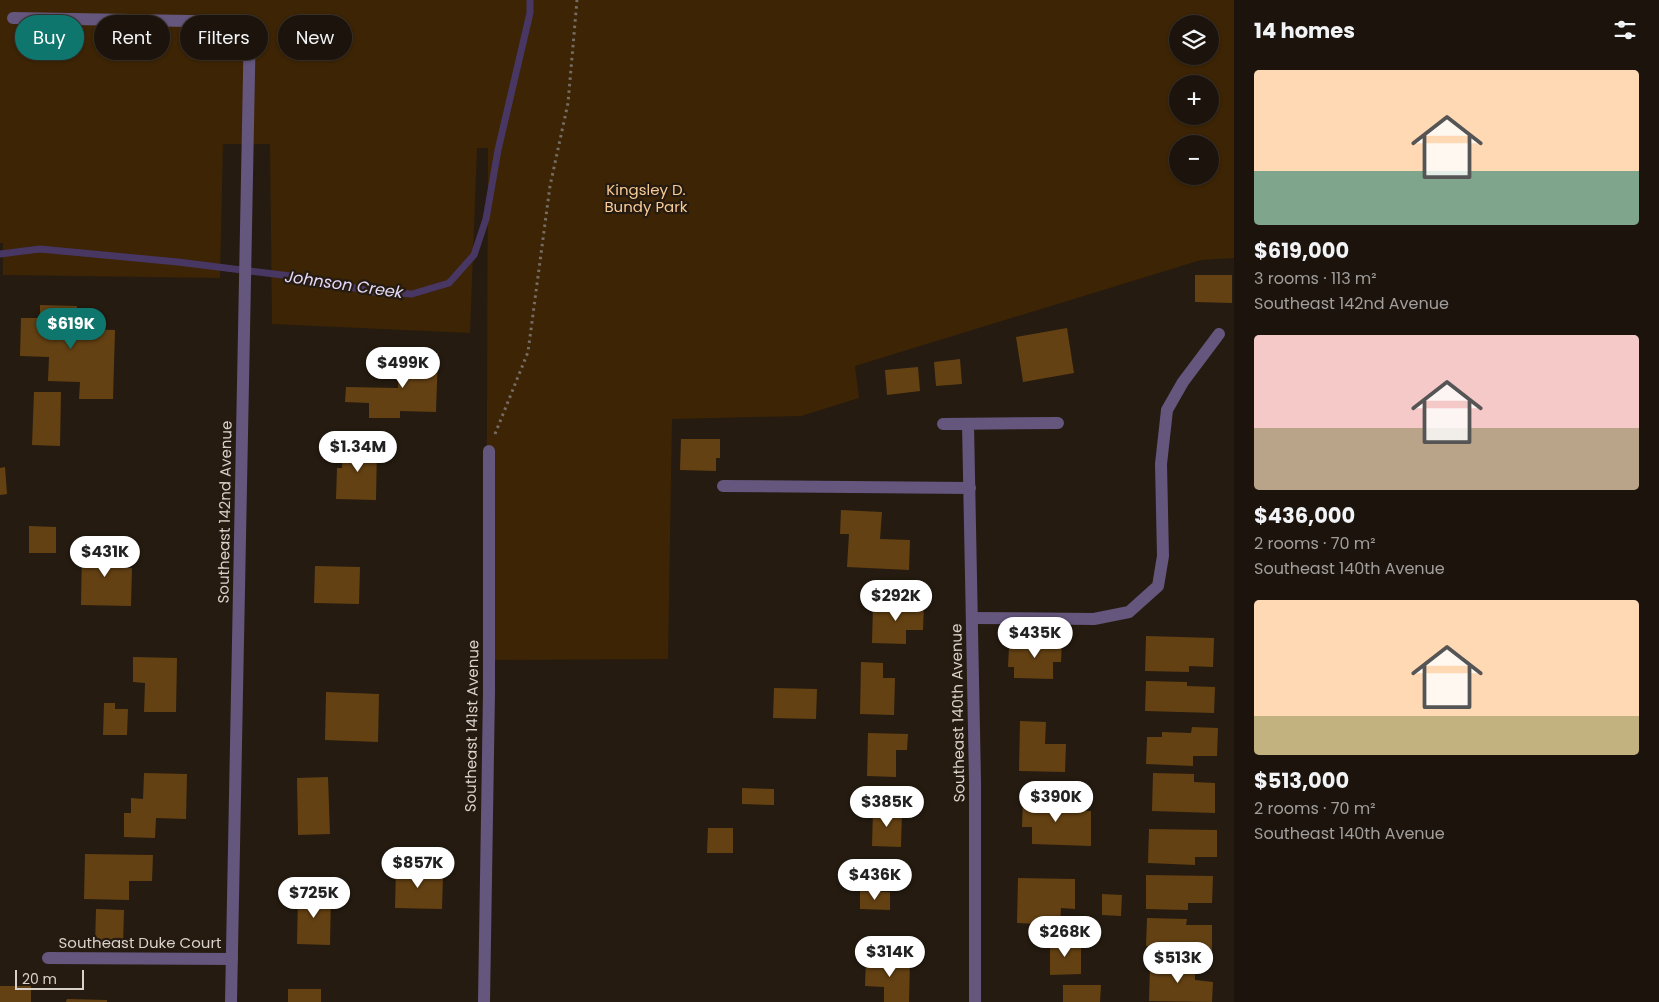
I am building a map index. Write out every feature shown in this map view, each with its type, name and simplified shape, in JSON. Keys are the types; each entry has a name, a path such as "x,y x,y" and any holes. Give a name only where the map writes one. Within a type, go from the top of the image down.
{"street":[{"name":"Southeast 142nd Avenue","path":"13,18 250,22 231,1002"},
{"path":"973,618 1094,619 1129,612 1158,586 1162,556 1161,464 1167,410 1184,382 1219,334"},
{"path":"942,424 1058,423"},
{"name":"Southeast 140th Avenue","path":"968,424 973,618 975,1002"},
{"name":"Southeast 141st Avenue","path":"484,1002 489,692 489,451"},
{"path":"723,486 970,488"},
{"name":"Southeast Duke Court","path":"48,958 232,959"}],"path":[{"path":"489,451 528,352 550,186 568,103 577,0"}],"green space":[{"name":"Kingsley D. Bundy Park","path":"0,0 1234,0 1234,258 1201,260 855,366 859,398 801,416 672,419 668,659 486,660 488,148 477,148 470,333 272,324 270,144 223,144 220,278 3,275 3,243 0,243"}],"building":[{"path":"1195,275 1232,275 1232,303 1195,302"},
{"path":"40,305 77,306 77,329 115,330 113,399 79,399 80,382 48,381 49,357 20,356 21,318 40,318"},
{"path":"1067,328 1074,373 1023,382 1016,337"},
{"path":"399,353 438,353 436,412 400,411 400,418 369,418 369,403 345,402 346,387 398,388"},
{"path":"960,359 962,384 936,386 934,362"},
{"path":"918,367 920,391 887,395 885,370"},
{"path":"34,392 61,392 60,446 32,445"},
{"path":"681,439 720,439 720,458 716,458 716,471 680,470"},
{"path":"343,445 377,446 376,500 336,499 337,468 342,468"},
{"path":"5,467 7,494 0,495 0,468"},
{"path":"841,510 882,512 880,539 910,540 909,570 847,567 849,534 840,534"},
{"path":"29,526 56,527 56,553 29,553"},
{"path":"82,548 124,549 124,568 132,568 131,606 81,605"},
{"path":"315,566 360,567 359,604 314,603"},
{"path":"873,604 924,605 923,630 906,630 906,644 872,643"},
{"path":"1146,636 1214,638 1213,667 1189,666 1189,672 1145,671"},
{"path":"1031,640 1062,641 1061,662 1053,662 1053,679 1014,678 1014,667 1008,667 1009,646 1031,646"},
{"path":"133,657 177,658 176,712 144,712 145,683 133,682"},
{"path":"861,662 883,663 883,678 895,678 894,715 860,714"},
{"path":"1146,681 1187,682 1187,686 1215,687 1214,713 1145,711"},
{"path":"774,688 817,689 816,719 773,718"},
{"path":"326,692 379,694 378,742 325,740"},
{"path":"104,703 115,703 115,709 128,709 127,735 103,735"},
{"path":"1020,721 1046,722 1045,744 1066,744 1065,772 1019,771"},
{"path":"1192,727 1218,728 1217,756 1193,756 1193,766 1146,764 1147,737 1162,737 1162,732 1191,733"},
{"path":"868,733 908,734 907,750 896,750 896,777 867,776"},
{"path":"144,773 187,774 186,819 156,818 155,838 124,837 124,813 131,813 131,798 143,799"},
{"path":"1153,773 1194,774 1194,782 1215,783 1215,813 1152,811"},
{"path":"328,777 330,834 298,835 297,778"},
{"path":"742,788 774,789 774,805 742,804"},
{"path":"1023,795 1054,796 1054,810 1091,811 1091,846 1032,844 1032,827 1022,827"},
{"path":"873,810 902,811 901,847 872,846"},
{"path":"708,828 733,828 733,853 707,853"},
{"path":"1149,829 1217,830 1217,857 1195,857 1195,865 1148,863"},
{"path":"85,854 153,855 152,881 129,881 129,900 84,899"},
{"path":"396,867 428,868 428,874 443,875 442,909 395,908"},
{"path":"1146,875 1213,876 1212,903 1188,903 1188,910 1146,909"},
{"path":"1018,878 1075,879 1075,909 1061,908 1060,925 1017,923"},
{"path":"860,891 890,892 890,910 860,909"},
{"path":"298,894 331,895 330,945 297,944"},
{"path":"1102,894 1122,895 1121,916 1102,915"},
{"path":"96,909 124,910 123,947 95,946"},
{"path":"1147,918 1187,919 1186,925 1212,925 1212,955 1156,954 1156,946 1146,946"},
{"path":"1050,942 1081,942 1081,974 1050,975"},
{"path":"866,958 910,959 909,1002 884,1002 884,987 865,986"},
{"path":"1150,964 1195,965 1195,980 1213,982 1212,1002 1149,1001"},
{"path":"1063,985 1101,985 1100,1002 1063,1002"},
{"path":"0,986 31,986 31,1002 0,1002"},
{"path":"288,989 321,989 321,1002 288,1002"},
{"path":"67,999 107,1000 107,1002 66,1002"}],"waterway":[{"name":"Johnson Creek","path":"0,254 40,249 178,262 307,278 374,292 412,294 449,283 474,255 486,219 498,150 530,13 530,0"}]}
